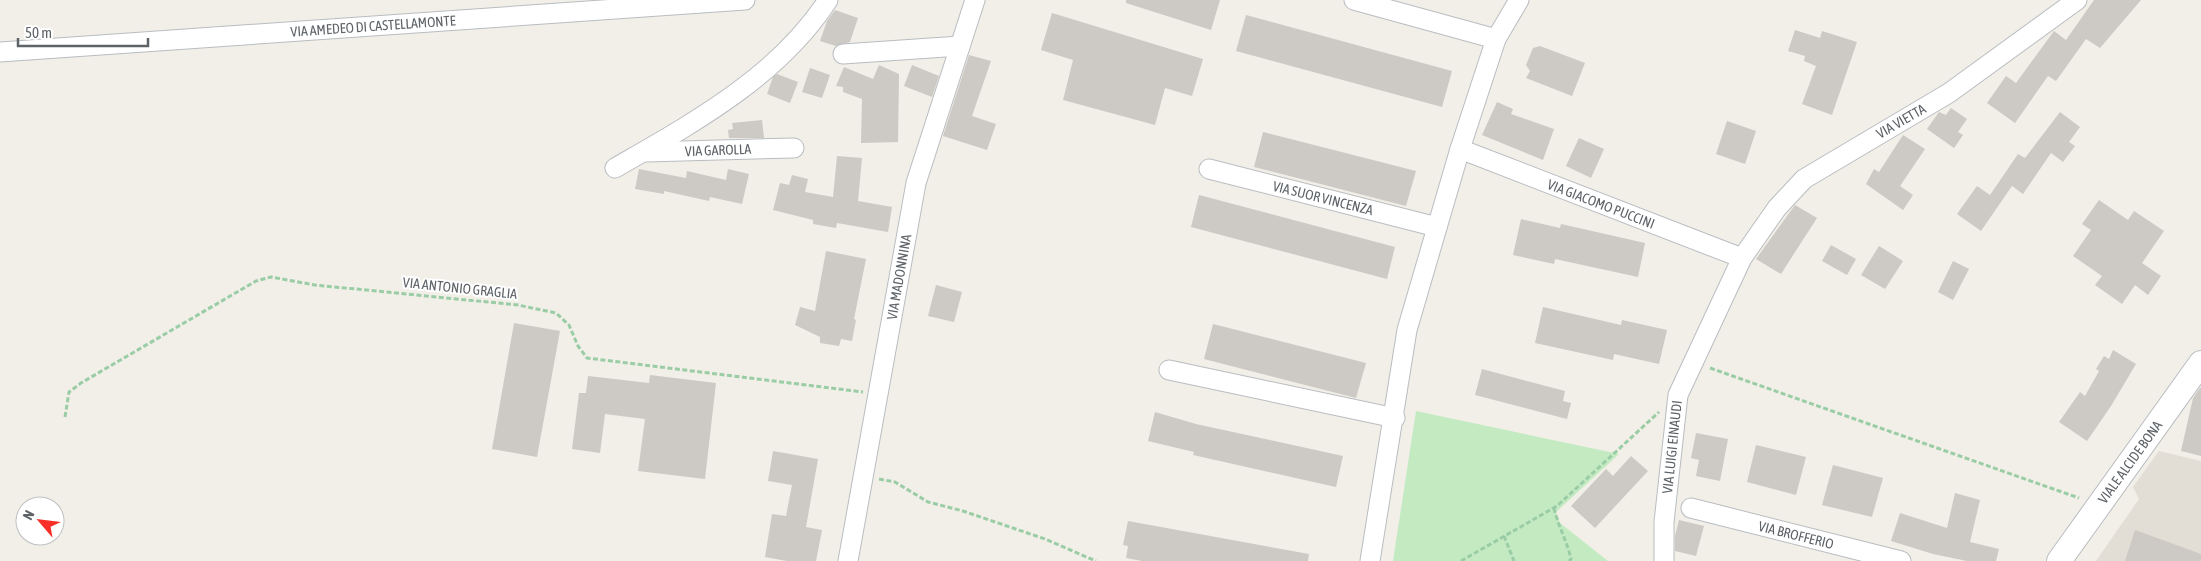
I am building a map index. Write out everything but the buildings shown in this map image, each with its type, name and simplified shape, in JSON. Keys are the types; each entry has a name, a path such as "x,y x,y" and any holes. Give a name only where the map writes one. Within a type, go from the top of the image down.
{"street":[{"name":"VIA AMEDEO DI CASTELLAMONTE","path":"0,52 746,0"},
{"path":"615,168 693,123 768,69 811,26 828,0"},
{"name":"VIA MADONNINA","path":"848,561 916,183 975,0"},
{"path":"1354,0 1496,40"},
{"path":"1370,561 1407,330 1460,149 1496,40 1519,0"},
{"name":"VIA VIETTA","path":"1742,258 1776,208 1804,180 1949,93 2076,0"},
{"path":"843,54 960,46"},
{"name":"VIA GAROLLA","path":"642,152 794,148"},
{"name":"VIA GIACOMO PUCCINI","path":"1460,149 1742,258"},
{"name":"VIA SUOR VINCENZA","path":"1209,169 1437,227"},
{"name":"VIA LUIGI EINAUDI","path":"1664,561 1664,522 1678,395 1742,258"},
{"name":"VIALE ALCIDE BONA","path":"2059,561 2201,363"},
{"path":"1169,370 1394,418"},
{"name":"VIA BROFFERIO","path":"1691,508 1900,561"}],"path":[{"name":"VIA ANTONIO GRAGLIA","path":"65,417 69,392 81,383 256,281 271,277 315,285 518,305 556,312 569,325 578,346 587,358 878,394"},
{"path":"1693,362 2100,505"},
{"path":"1461,561 1554,508 1678,395"},
{"path":"864,477 895,482 928,502 962,511 1045,539 1096,561"},
{"path":"1554,508 1557,520 1567,539 1571,559 1569,561"},
{"path":"1504,536 1514,561"}],"shaded area":[{"path":"2159,451 2201,461 2201,561 2096,561 2139,499 2133,487"}],"green space":[{"path":"1416,411 1619,454 1556,512 1560,523 1608,561 1393,561"}]}
